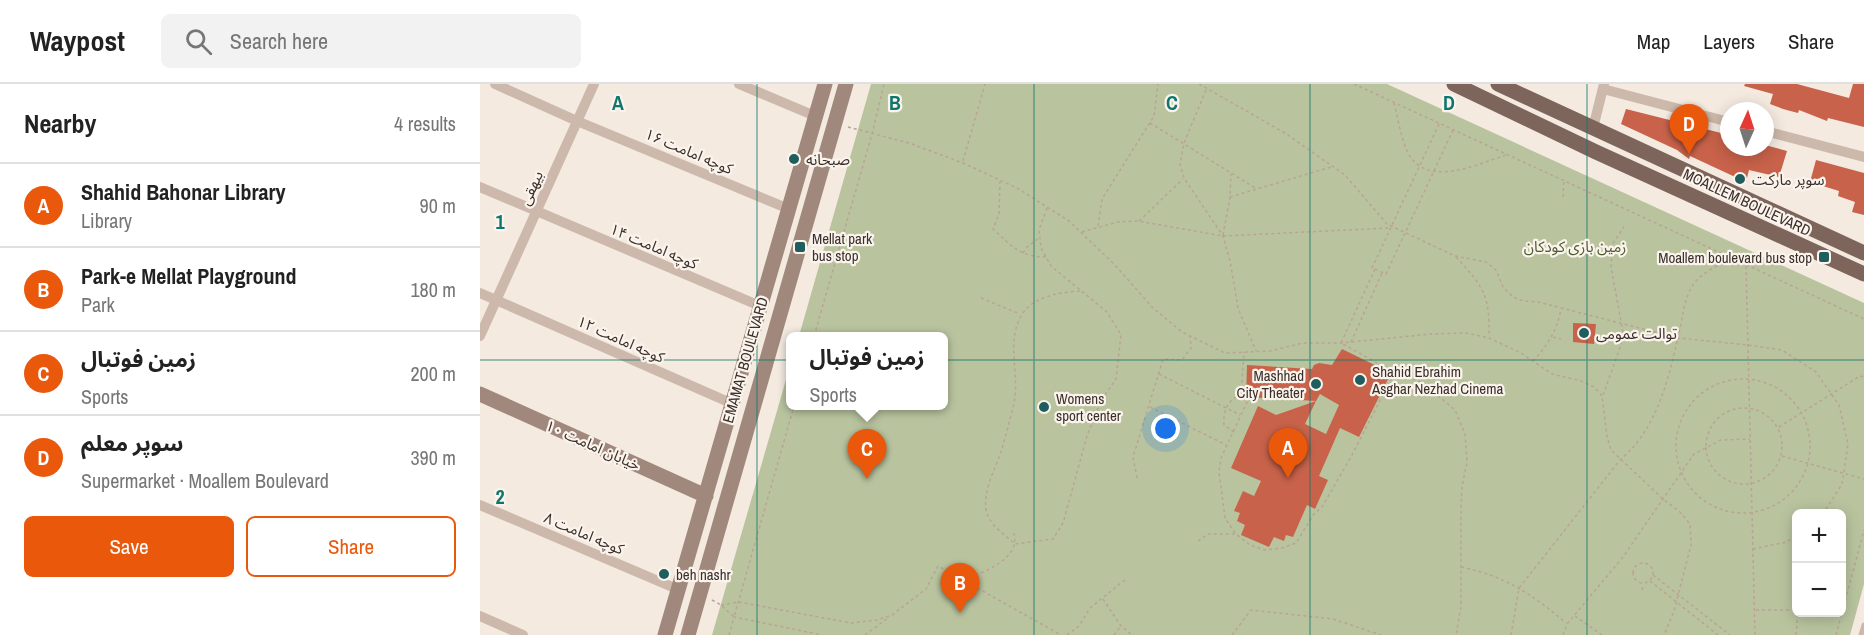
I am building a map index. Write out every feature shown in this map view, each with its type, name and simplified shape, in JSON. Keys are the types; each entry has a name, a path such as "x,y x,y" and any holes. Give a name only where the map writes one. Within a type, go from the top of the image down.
{"main road":[{"name":"EMAMAT BOULEVARD","path":"665,635 825,84"},
{"name":"EMAMAT BOULEVARD","path":"688,635 846,84"},
{"name":"MOALLEM BOULEVARD","path":"1454,84 1596,152 1864,274"},
{"name":"MOALLEM BOULEVARD","path":"1498,84 1864,253"},
{"name":"خیابان امامت ۱۰","path":"480,394 706,496"}],"street":[{"name":"کوچه امامت ۱۶","path":"495,84 577,121 789,209"},
{"name":"بیهقی","path":"480,336 594,84"},
{"path":"739,84 815,116"},
{"path":"1593,128 1604,87 1720,119"},
{"path":"1774,133 1864,157"},
{"name":"کوچه امامت ۱۴","path":"480,187 536,213 760,306"},
{"name":"کوچه امامت ۱۲","path":"480,293 733,404"},
{"name":"کوچه امامت ۸","path":"480,506 677,589"},
{"path":"480,616 523,635"}],"lane":[{"path":"1861,635 1864,624"}],"path":[{"path":"815,332 872,134 884,84"},
{"path":"963,163 985,84"},
{"path":"1098,226 1102,200 1154,116 1158,84"},
{"path":"1198,84 1285,133 1345,175 1391,227 1455,256 1486,262 1496,270 1503,286 1513,297 1678,338 1782,350 1816,372 1839,405 1848,444 1842,484 1826,509"},
{"path":"1354,84 1864,319"},
{"path":"1206,89 1184,143 1180,164 1184,178 1223,236 1238,308 1256,351"},
{"path":"1394,102 1408,153 1419,166 1433,172 1448,172 1508,155"},
{"path":"835,123 909,143 963,163 1017,188 1069,221 1114,264 1153,308 1182,332 1225,353 1270,351 1303,343 1341,343 1466,333 1489,338 1521,353 1552,374 1581,381 1594,387 1602,396"},
{"path":"1149,123 1257,189"},
{"path":"1439,123 1372,267 1386,274 1453,129"},
{"path":"1230,197 1332,167"},
{"path":"1223,236 1230,197 1231,172"},
{"path":"1138,221 1184,178"},
{"path":"1000,180 999,214 993,229 1016,250 1031,257 1046,257"},
{"path":"1563,197 1564,180"},
{"path":"1015,544 1053,539 1063,523 1087,436 1101,401 1116,379 1121,335 1107,312 1051,266 1041,249 1040,230 1047,207"},
{"path":"1081,232 1118,222 1138,221 1223,236 1391,227"},
{"path":"1624,227 1613,243 1611,267 1623,332 1621,345 1602,396 1607,437 1611,450 1663,500 1680,512 1690,524 1691,545 1665,635"},
{"path":"1023,253 1040,237"},
{"path":"1455,256 1476,278 1485,293 1490,311 1489,338"},
{"path":"1511,635 1519,588 1620,460 1634,448 1653,420 1666,384 1686,299 1696,281 1712,268 1731,258"},
{"path":"1746,265 1755,635"},
{"path":"1341,343 1376,269"},
{"path":"1351,342 1382,272"},
{"path":"1015,544 991,522 986,502 1014,400 1015,330 1021,315 1033,304 1055,293 1082,291"},
{"path":"981,297 1021,315"},
{"path":"1533,361 1552,337 1561,308"},
{"path":"1616,325 1621,323"},
{"path":"1137,478 1133,457 1163,359 1182,360 1191,348 1190,336"},
{"path":"1552,337 1561,339"},
{"path":"1341,343 1421,382 1455,410 1465,434 1467,462 1462,487 1461,606 1456,635"},
{"path":"1244,351 1241,395 1247,402 1221,458 1219,472 1221,499 1225,518 1236,534 1250,545 1265,550 1296,543 1314,514 1322,507 1352,456 1395,371"},
{"path":"1159,374 1241,416"},
{"path":"1778,427 1860,376 1864,376"},
{"path":"1734,378 1749,379 1761,380 1785,392 1802,412 1811,437 1809,464 1798,487 1778,505 1752,513 1726,512 1702,500 1684,480 1676,455 1677,428 1689,405 1709,387 1734,378"},
{"path":"1234,432 1224,425 1223,415 1232,399 1241,395"},
{"path":"1149,406 1227,445"},
{"path":"1740,408 1749,409 1755,409 1768,416 1778,427 1782,441 1781,456 1774,469 1763,479 1751,483 1734,482 1720,476 1711,464 1707,447 1708,435 1714,422 1726,412 1740,408"},
{"path":"729,635 793,410"},
{"path":"1563,635 1567,624 1623,557 1694,454 1721,440 1750,438"},
{"path":"1781,456 1864,479"},
{"path":"1846,595 1864,530"},
{"path":"963,579 986,571 1008,555 1015,544 1016,538 1013,531"},
{"path":"1198,541 1208,534 1236,534"},
{"path":"1753,549 1787,542 1792,538"},
{"path":"1642,590 1644,584 1650,581 1653,575 1653,569 1643,563 1634,570 1634,578 1644,584"},
{"path":"865,635 926,589 939,566 1061,635"},
{"path":"1460,567 1488,573 1519,588 1540,601 1567,624"},
{"path":"1653,575 1730,635"},
{"path":"1069,634 1079,626 1090,608 1126,579"},
{"path":"1650,581 1718,635"},
{"path":"1102,598 1120,626 1132,635"},
{"path":"822,635 734,617 721,605 739,602 851,623 877,620 892,615"},
{"path":"1232,635 1251,610 1333,619 1381,635"},
{"path":"1755,610 1792,611"},
{"path":"1574,616 1602,635"},
{"path":"1796,635 1797,617"},
{"path":"1836,635 1840,617"},
{"path":"1114,635 1120,626"}],"green space":[{"name":"زمین بازی کودکان","path":"871,84 1387,84 1864,303 1864,584 1850,635 712,635 786,380 786,410 948,410 948,332 800,332"}],"building":[{"path":"1745,84 1797,84 1849,98 1853,84 1864,84 1864,127 1828,118 1827,121 1799,110 1798,113 1783,109 1771,102 1773,94 1744,86"},
{"path":"1626,109 1720,133 1720,156 1774,156 1774,147 1787,151 1779,177 1749,170 1746,182 1690,156 1689,159 1677,150 1621,124"},
{"path":"1816,160 1864,173 1864,215 1852,212 1855,202 1838,196 1839,191 1810,182"},
{"name":"توالت عمومی","path":"1573,323 1596,324 1594,344 1573,342"},
{"path":"1342,349 1391,373 1359,437 1340,428 1319,476 1328,480 1315,509 1307,505 1293,537 1286,535 1284,541 1274,537 1269,547 1241,535 1245,525 1237,521 1240,513 1234,511 1243,491 1254,496 1261,481 1231,468 1258,406 1276,415 1316,401 1246,397 1247,365 1312,369 1319,363 1332,365","holes":["1320,394 1339,405 1326,434 1305,424"]}],"place":[{"name":"سوپر معلم","path":"1689,154"},
{"name":"صبحانه","path":"794,159"},
{"name":"سوپر مارکت","path":"1740,179"},
{"name":"Mellat park bus stop","path":"800,247"},
{"name":"Moallem boulevard bus stop","path":"1824,257"},
{"name":"توالت عمومی","path":"1584,333"},
{"name":"Shahid Ebrahim Asghar Nezhad Cinema","path":"1360,380"},
{"name":"Mashhad City Theater","path":"1316,384"},
{"name":"Womens sport center","path":"1044,407"},
{"name":"Shahid Bahonar Library","path":"1288,478"},
{"name":"زمین فوتبال","path":"867,479"},
{"name":"beh nashr","path":"664,574"},
{"name":"Park-e Mellat Playground","path":"960,613"}]}
